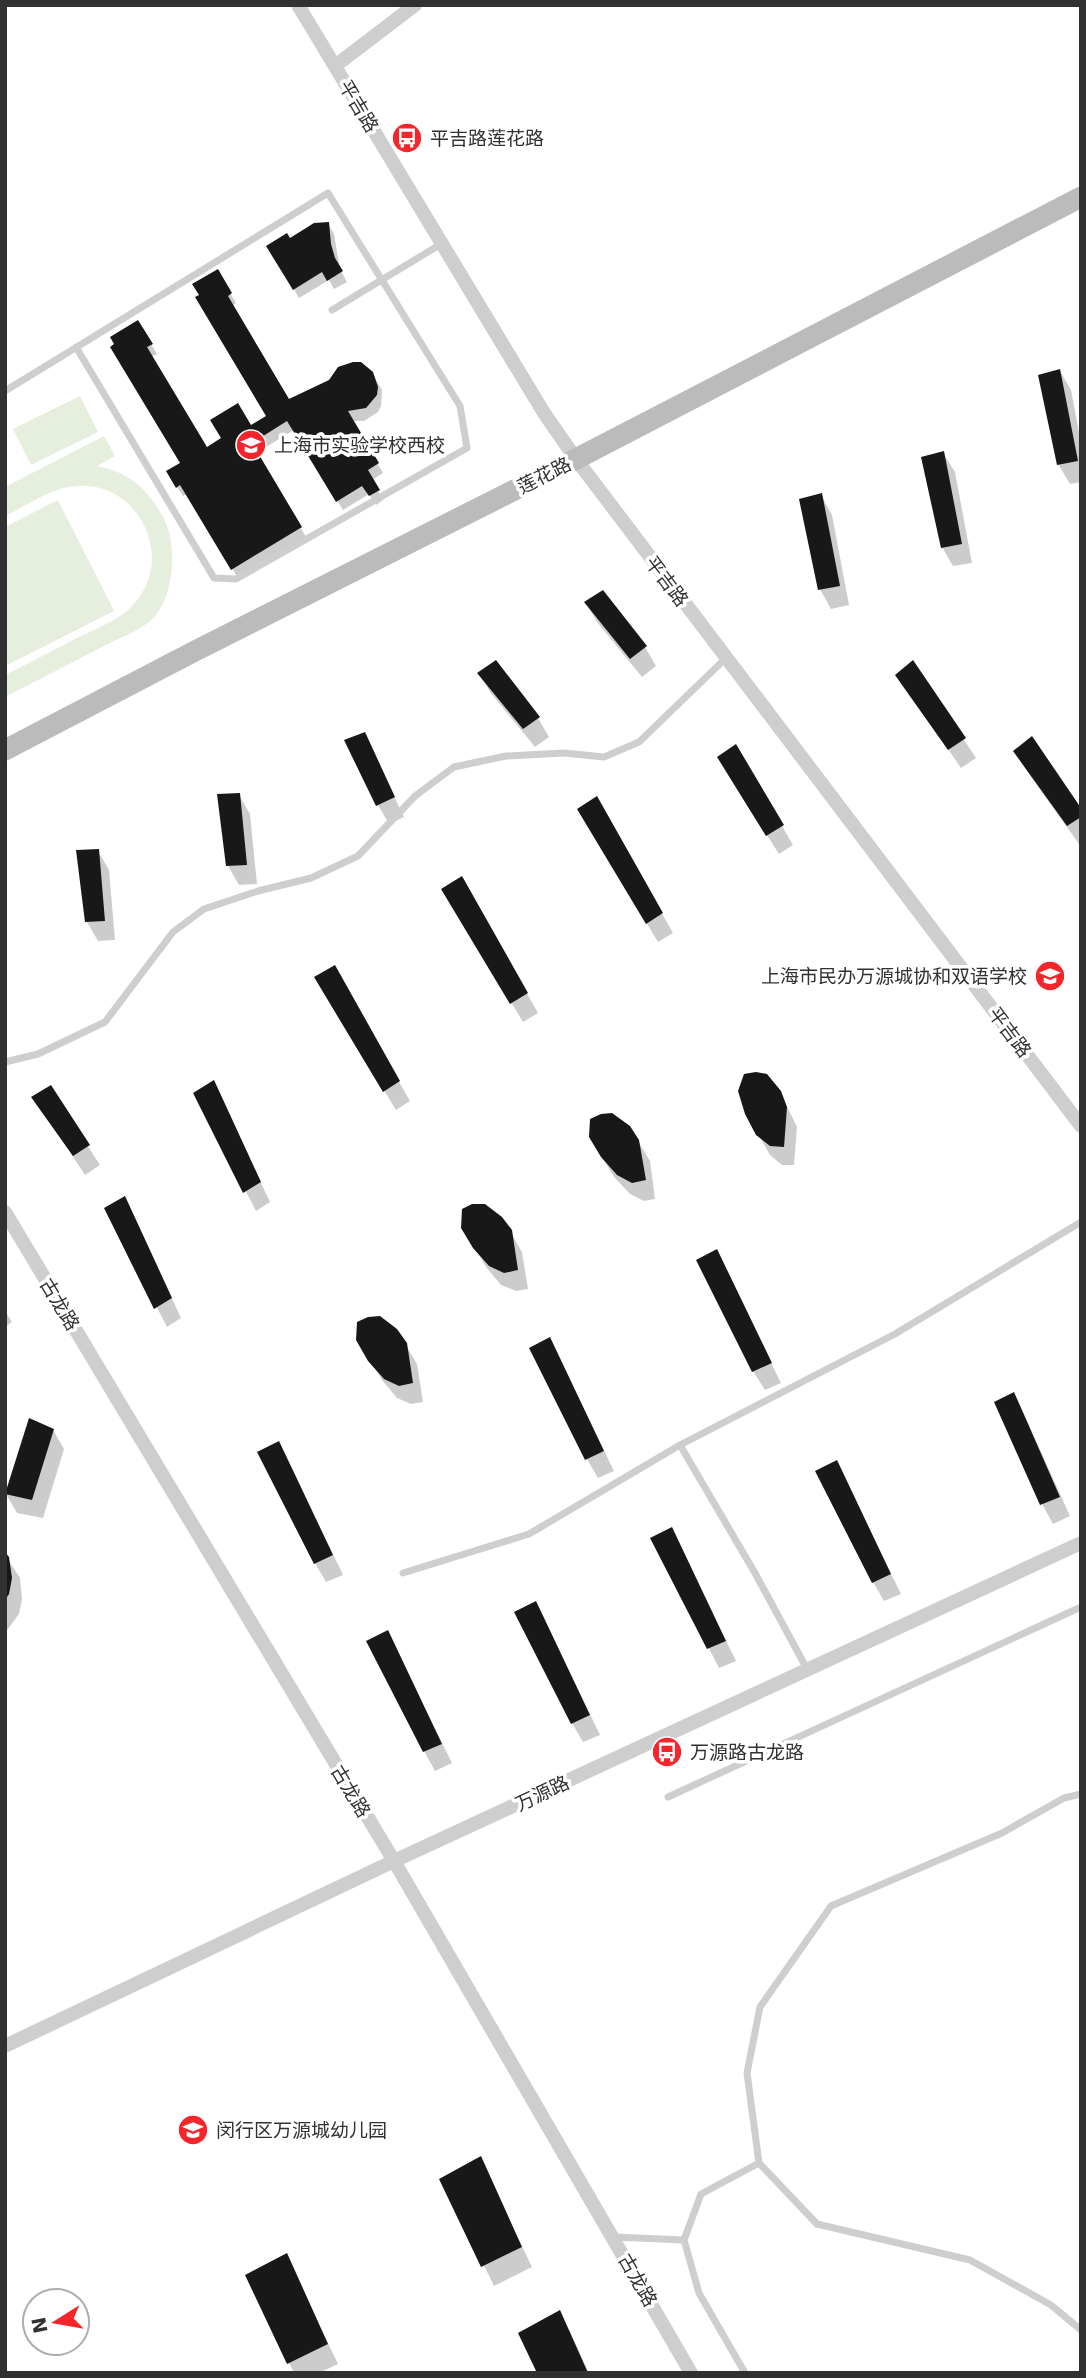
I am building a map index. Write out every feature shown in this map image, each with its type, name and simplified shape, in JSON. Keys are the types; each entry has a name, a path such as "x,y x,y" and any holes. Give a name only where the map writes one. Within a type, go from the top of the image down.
{"main road":[{"name":"莲花路","path":"5,750 195,650 576,459 1081,197"}],"street":[{"name":"平吉路","path":"298,5 544,413 576,459 1081,1126"},
{"path":"335,66 415,5"},
{"name":"古龙路","path":"5,1212 394,1861 691,2373"},
{"name":"万源路","path":"5,2046 394,1861 1081,1543"}],"lane":[{"path":"5,391 76,347 328,193 460,406 467,448 236,579 214,578 76,347"},
{"path":"332,310 442,244"},
{"path":"5,1062 38,1054 105,1022 173,932 204,909 258,891 311,878 358,856 415,796 454,767 506,756 564,753 604,757 639,743 726,658"},
{"path":"403,1573 529,1534 680,1445 895,1334 1081,1222"},
{"path":"680,1445 755,1573 807,1669"},
{"path":"668,1797 1081,1607"},
{"path":"1081,1794 1064,1798 1002,1833 831,1906 760,2007 747,2073 759,2163 817,2224 970,2260 1051,2305 1081,2330"},
{"path":"745,2373 699,2293 684,2239 701,2194 759,2163"},
{"path":"613,2237 684,2239"}],"green space":[{"path":"80,396 98,432 31,465 13,429"},
{"path":"104,436 115,456 97,466 120,473 138,485 153,501 165,521 172,546 172,560 164,602 149,622 139,629 5,697 5,675 117,618 135,603 147,585 152,565 151,545 144,526 133,509 118,496 100,488 68,487 5,516 5,487"},
{"path":"58,500 114,611 5,666 5,527"}],"building":[{"path":"329,222 335,258 343,271 327,281 322,272 293,290 266,246 287,233 290,238 314,223"},
{"path":"218,269 232,293 228,296 289,399 329,380 338,367 353,362 361,362 373,372 378,387 377,395 366,408 348,411 379,463 368,470 380,490 369,496 362,486 336,502 287,421 252,443 302,527 231,570 180,485 176,488 166,471 180,463 110,347 114,344 110,337 138,320 153,344 147,347 207,447 221,438 210,420 238,403 251,425 266,416 195,297 199,295 192,284"},
{"path":"1060,369 1078,461 1057,465 1038,375"},
{"path":"944,451 962,544 941,548 921,457"},
{"path":"822,493 840,586 818,590 799,499"},
{"path":"603,590 647,646 630,659 584,602"},
{"path":"496,660 540,717 523,729 477,673"},
{"path":"913,660 966,738 948,750 895,675"},
{"path":"365,732 395,797 376,806 344,740"},
{"path":"1032,736 1081,808 1081,817 1067,826 1013,751"},
{"path":"736,744 784,825 766,836 717,757"},
{"path":"240,793 247,865 226,866 217,794"},
{"path":"597,796 663,913 646,924 577,809"},
{"path":"99,849 105,921 85,922 76,850"},
{"path":"462,876 528,993 510,1004 441,889"},
{"path":"335,965 400,1081 383,1092 314,977"},
{"path":"744,1074 767,1074 781,1091 787,1107 784,1147 770,1146 756,1135 745,1114 738,1091"},
{"path":"214,1080 261,1182 243,1193 193,1093"},
{"path":"51,1085 90,1145 73,1156 31,1097"},
{"path":"612,1113 630,1126 639,1140 646,1180 632,1183 617,1175 601,1157 589,1137 590,1119"},
{"path":"125,1196 172,1298 154,1309 104,1208"},
{"path":"472,1204 485,1204 502,1217 512,1230 518,1270 504,1273 489,1266 473,1248 461,1228 462,1209"},
{"path":"717,1249 772,1363 752,1372 696,1260"},
{"path":"380,1316 397,1329 407,1343 413,1383 399,1386 384,1379 368,1361 356,1340 357,1322"},
{"path":"550,1337 604,1451 585,1460 529,1348"},
{"path":"1014,1392 1060,1497 1040,1505 994,1402"},
{"path":"29,1418 54,1429 32,1500 5,1494"},
{"path":"279,1441 333,1555 314,1564 257,1452"},
{"path":"837,1460 891,1574 872,1583 815,1471"},
{"path":"672,1527 726,1641 707,1649 650,1538"},
{"path":"5,1552 9,1557 12,1578 5,1600"},
{"path":"536,1601 590,1715 571,1724 514,1612"},
{"path":"388,1630 442,1744 423,1752 366,1641"},
{"path":"481,2156 522,2247 481,2267 439,2179"},
{"path":"287,2253 328,2344 287,2364 245,2275"},
{"path":"560,2310 588,2373 537,2373 518,2333"}],"place":[{"name":"平吉路莲花路","path":"407,138"},
{"name":"上海市实验学校西校","path":"251,445"},
{"name":"上海市民办万源城协和双语学校","path":"1050,976"},
{"name":"万源路古龙路","path":"667,1752"},
{"name":"闵行区万源城幼儿园","path":"193,2130"}]}
